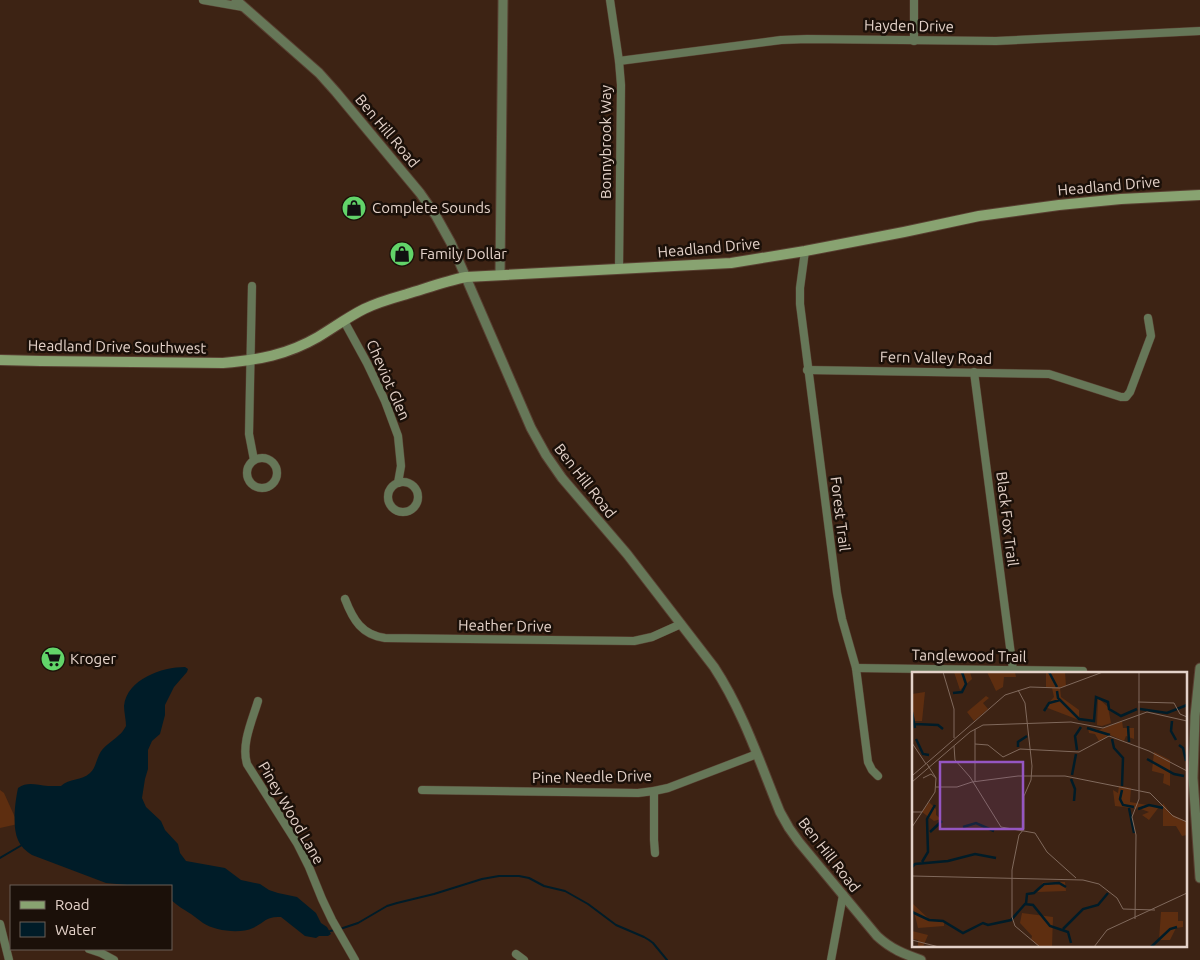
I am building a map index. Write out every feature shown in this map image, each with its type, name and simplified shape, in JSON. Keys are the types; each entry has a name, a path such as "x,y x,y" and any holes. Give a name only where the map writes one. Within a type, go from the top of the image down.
{"main road":[{"name":"Headland Drive","path":"233,362 250,361 296,348 363,309 379,302 466,277 731,264 979,216 1086,202 1200,194"},
{"name":"Headland Drive Southwest","path":"0,360 53,362 233,362"}],"street":[{"path":"202,0 240,3"},
{"path":"500,274 503,0"},
{"name":"Bonnybrook Way","path":"610,0 620,61 621,85 619,269"},
{"path":"914,0 914,41"},
{"name":"Ben Hill Road","path":"240,3 319,73 420,193 451,243 546,456 562,478 627,554 714,667 737,706 780,812 799,842 877,936 899,952 921,960"},
{"name":"Hayden Drive","path":"620,61 781,40 996,41 1200,31"},
{"name":"Forest Trail","path":"805,251 800,288 800,304 837,593 842,620 856,668 868,762 878,776"},
{"path":"252,286 249,434 254,460"},
{"name":"Fern Valley Road","path":"808,370 1049,374 1126,397 1130,392 1151,336 1148,318"},
{"name":"Cheviot Glen","path":"344,321 385,401 398,436 400,466 398,483"},
{"name":"Black Fox Trail","path":"974,372 1013,670"},
{"path":"265,458 275,465 278,472 273,484 258,488 249,481 247,470 250,462 254,460 265,458"},
{"name":"Cheviot Glen","path":"398,483 409,483 418,491 418,503 409,511 398,511 389,502 389,491 398,483"},
{"name":"Heather Drive","path":"345,599 350,613 357,623 369,634 385,638 634,641 652,637 681,624"},
{"name":"Tanglewood Trail","path":"856,668 1083,671"},
{"path":"1200,668 1195,716 1193,778 1200,878"},
{"name":"Piney Wood Lane","path":"258,701 244,756 247,764 297,843 322,900 354,960"},
{"name":"Pine Needle Drive","path":"422,790 638,793 668,788 757,754"},
{"path":"654,791 655,853"},
{"path":"831,960 844,896"},
{"path":"0,924 9,960"},
{"path":"93,950 114,960"},
{"path":"516,954 524,960"}],"shaded area":[{"path":"0,790 4,793 18,824 0,828"}],"water":[{"path":"185,667 188,669 174,687 165,705 165,715 160,734 152,741 148,750 148,769 142,798 146,807 161,821 165,830 178,844 180,853 186,861 225,868 241,880 260,884 278,893 297,897 316,913 321,923 327,927 331,934 328,936 316,938 305,936 281,917 269,918 248,930 228,931 214,928 203,923 172,901 172,885 106,883 32,855 19,842 16,835 15,822 18,788 29,784 61,786 64,783 87,776 93,769 103,749 126,726 124,706 132,689 147,676 166,669"}],"waterway":[{"path":"0,858 22,845"},
{"path":"340,929 358,923 387,906 397,903 482,879 499,876 519,876 529,878 544,886 565,891 588,904 616,925 649,940 667,960"},
{"path":"330,931 335,930"}],"place":[{"name":"Complete Sounds","path":"354,208"},
{"name":"Family Dollar","path":"402,254"},
{"name":"Kroger","path":"53,659"}]}
